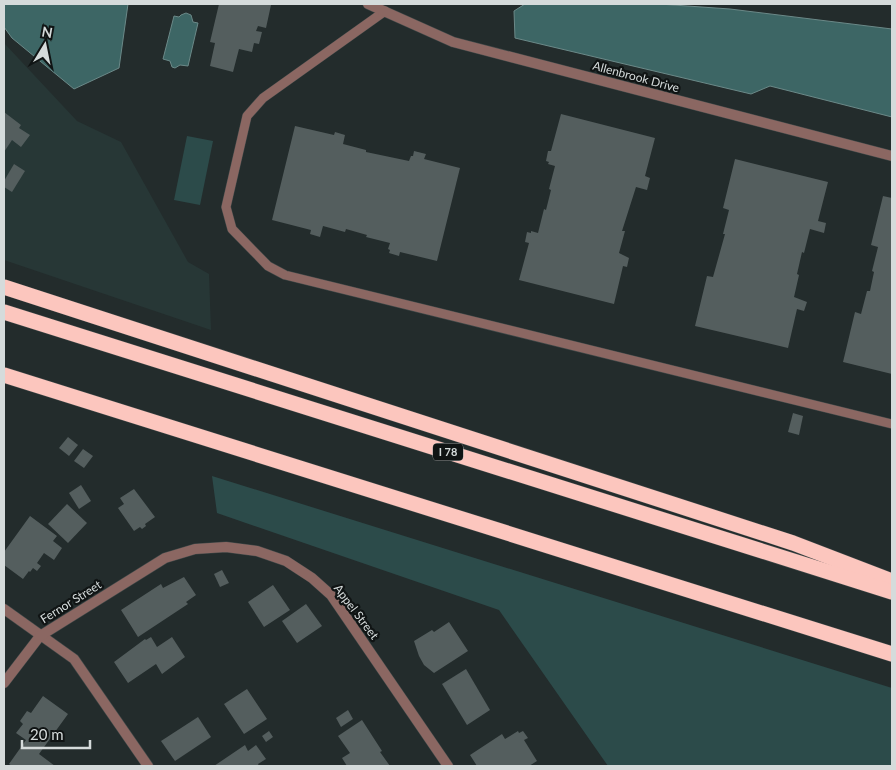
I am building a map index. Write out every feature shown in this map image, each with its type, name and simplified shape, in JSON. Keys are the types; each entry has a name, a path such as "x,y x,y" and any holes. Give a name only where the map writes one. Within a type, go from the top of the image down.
{"highway":[{"path":"4,286 793,543 892,581"},
{"name":"I 78","path":"4,312 892,592"},
{"path":"4,375 892,654"}],"street":[{"name":"Allenbrook Drive","path":"368,4 385,7 453,42 892,156"},
{"name":"Appel Street","path":"165,558 195,549 226,547 257,551 286,562 312,578 331,595 341,608 448,766"},
{"name":"Fernor Street","path":"4,683 40,636 165,558"},
{"path":"4,609 74,659 148,766"}],"lane":[{"path":"385,7 263,98 247,116 226,207 232,229 268,266 285,275 892,424"}],"shaded area":[{"path":"4,4 128,4 119,68 74,89 12,38 4,27"},
{"path":"525,4 659,4 730,9 892,29 892,117 770,86 751,94 515,38 514,11"},
{"path":"186,13 191,15 193,22 198,23 188,66 180,65 175,68 172,67 170,61 163,59 174,16 179,17"},
{"path":"4,43 77,121 121,142 188,262 209,274 211,330 4,260"},
{"path":"187,136 213,141 200,205 174,200"},
{"path":"212,476 892,688 892,766 608,766 499,610 217,513"}],"building":[{"path":"219,4 271,5 266,28 258,26 256,31 262,32 259,44 254,43 252,52 239,49 233,72 210,66 215,43 210,42"},
{"path":"4,112 21,125 19,128 30,135 21,147 12,140 4,152"},
{"path":"561,114 655,138 645,176 650,178 647,190 636,187 622,231 625,231 619,253 629,258 627,267 623,266 614,304 519,280 529,243 525,242 527,232 538,233 544,209 546,210 555,166 548,164 549,162 546,161 548,151 551,151"},
{"path":"295,126 334,135 335,132 345,135 343,144 366,150 366,152 409,161 414,151 426,154 424,159 460,168 437,261 400,252 399,256 389,253 390,243 366,237 367,235 346,229 345,232 323,226 320,237 310,234 311,230 272,220"},
{"path":"735,159 828,182 818,221 826,223 824,233 810,229 804,253 802,252 794,297 807,302 804,311 797,309 788,348 695,326 707,276 713,277 725,234 723,234 729,210 723,208"},
{"path":"14,164 25,171 12,192 4,187 4,181"},
{"path":"883,196 892,198 892,374 843,362 855,312 861,314 867,291 870,291 874,272 872,271 878,247 871,245"},
{"path":"793,413 803,416 799,435 788,432"},
{"path":"68,437 78,445 69,456 59,448"},
{"path":"83,449 93,456 84,468 74,461"},
{"path":"81,485 91,501 79,509 69,493"},
{"path":"134,489 155,517 145,524 146,526 142,529 140,527 134,531 118,508 124,504 120,498"},
{"path":"67,504 87,523 68,543 48,524"},
{"path":"30,516 57,536 53,541 62,548 54,560 44,553 37,563 41,566 37,571 33,568 23,579 4,565 4,552"},
{"path":"222,570 229,583 220,587 214,574"},
{"path":"184,577 196,595 186,602 188,604 138,637 121,610 161,584 163,588"},
{"path":"273,585 290,610 264,627 248,602"},
{"path":"306,604 322,626 297,643 282,621"},
{"path":"449,622 468,651 434,673 424,665 414,641 432,630 434,632"},
{"path":"151,637 157,647 172,637 185,657 162,674 156,664 128,683 114,662 145,639"},
{"path":"466,669 490,710 467,725 442,684"},
{"path":"247,689 267,719 244,734 224,704"},
{"path":"43,696 68,714 39,754 55,766 12,766 9,764 26,740 16,733 23,724 20,721 27,711 31,713"},
{"path":"348,710 353,719 341,727 336,718"},
{"path":"198,717 211,737 175,761 161,741"},
{"path":"362,720 390,766 347,766 342,758 350,753 338,736"},
{"path":"269,731 273,737 266,742 262,736"},
{"path":"518,731 519,733 523,731 528,738 524,740 537,761 529,766 477,766 470,755 502,734 505,739"},
{"path":"245,745 248,751 256,745 266,759 258,764 259,766 214,766"}]}
